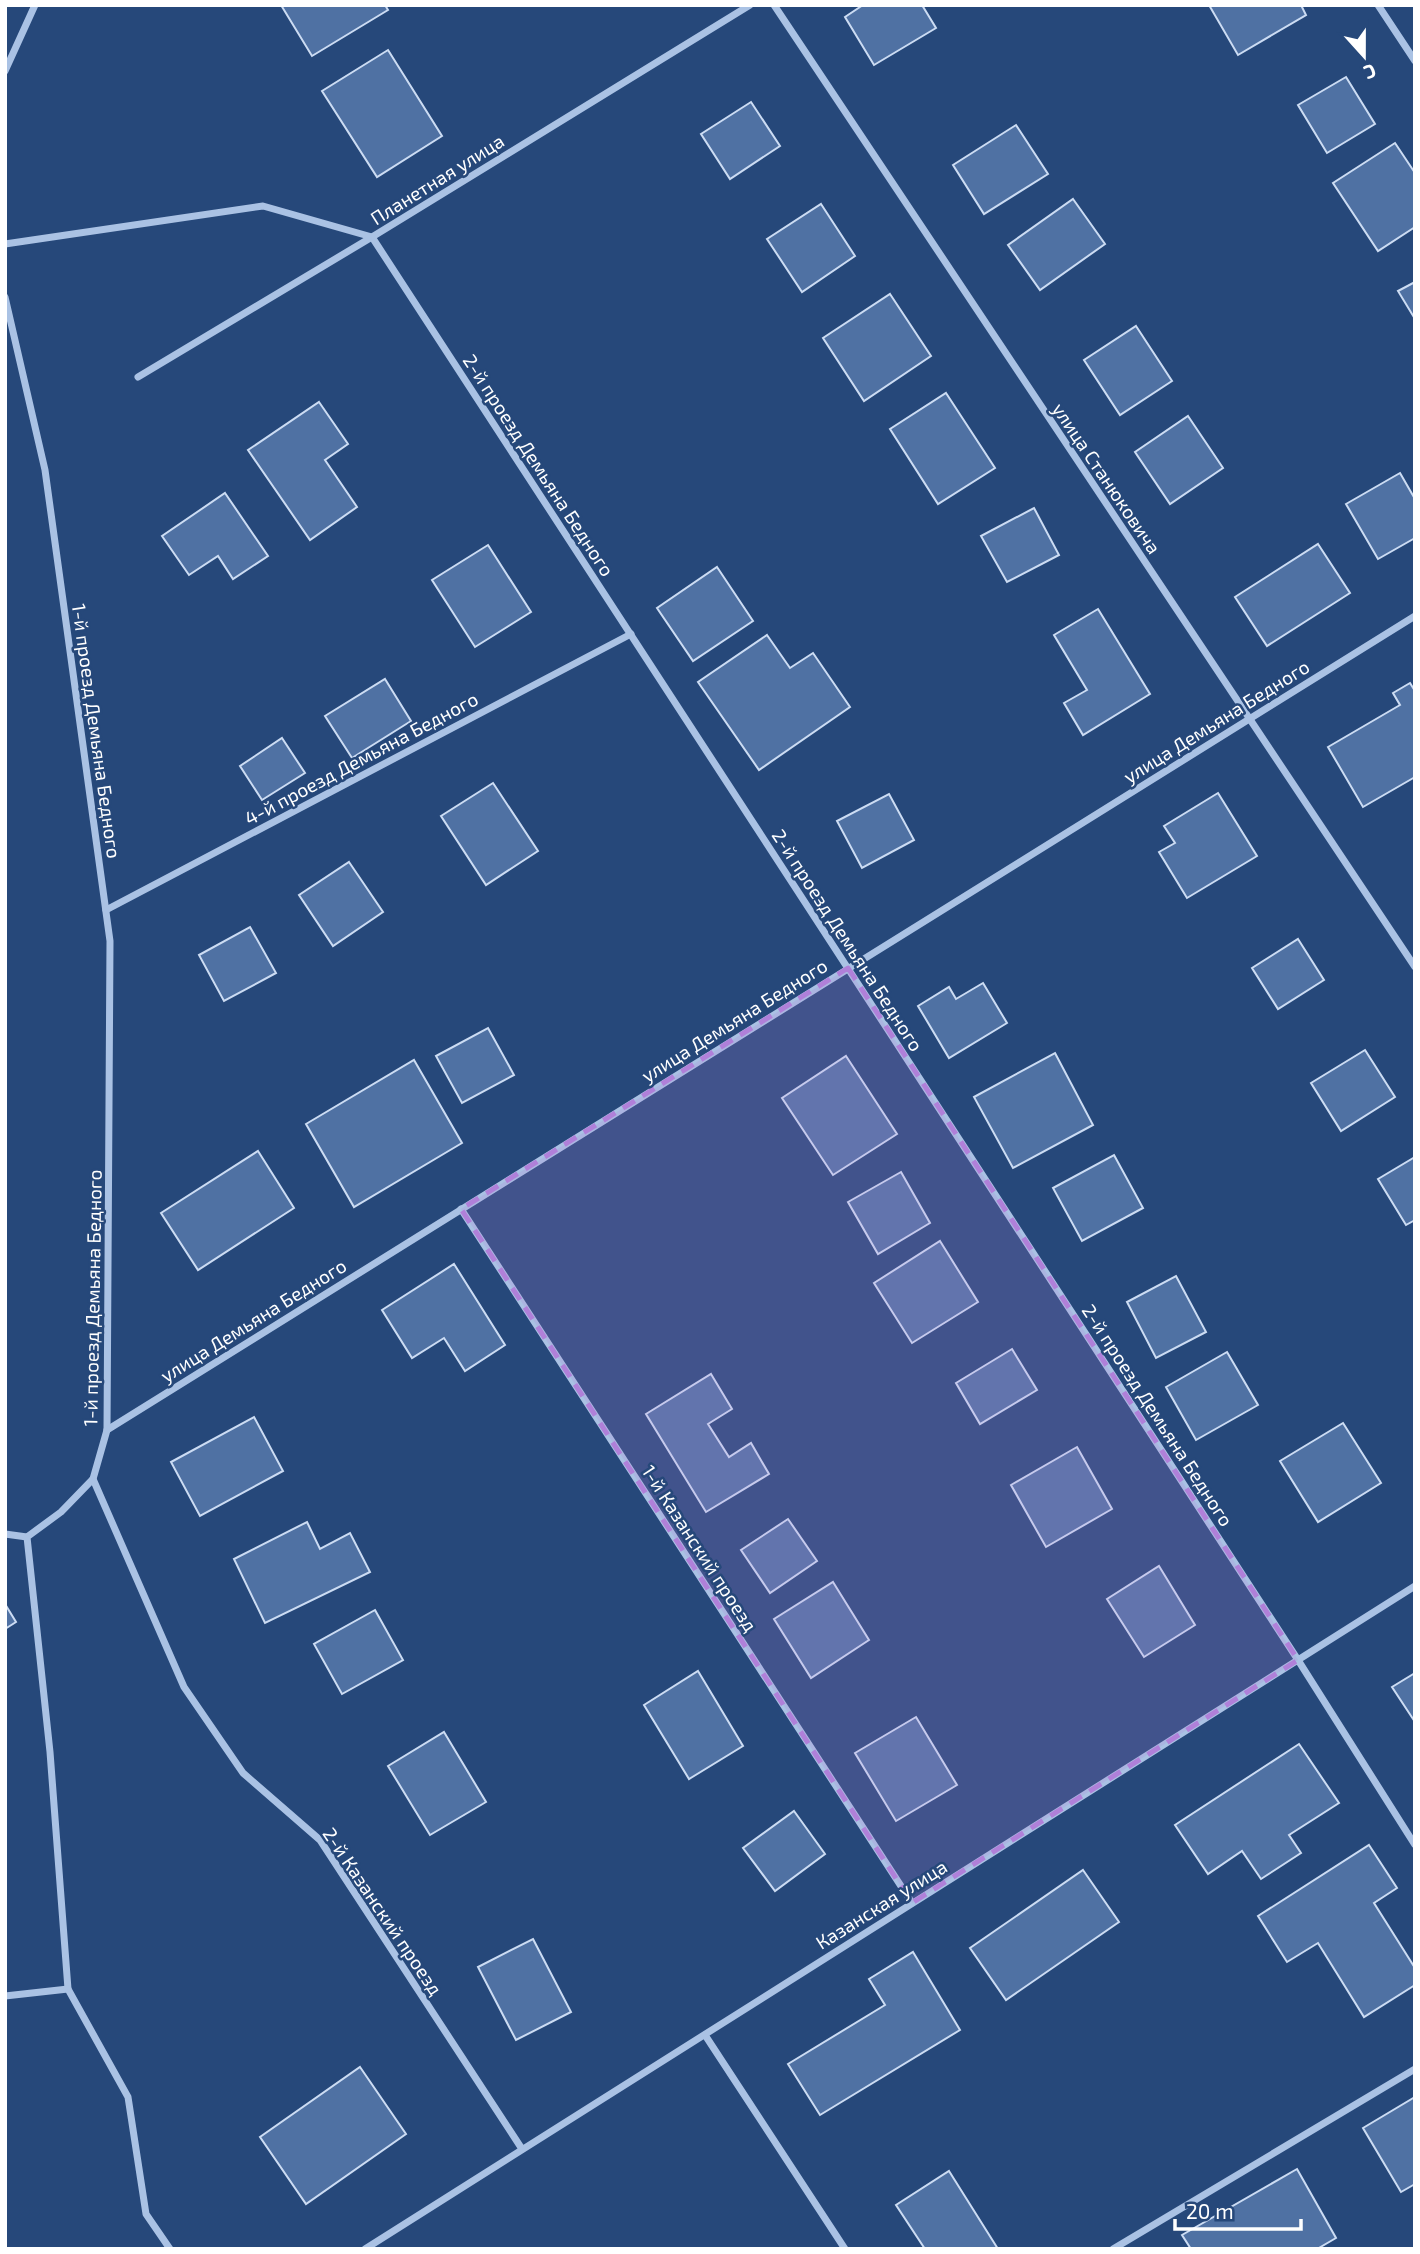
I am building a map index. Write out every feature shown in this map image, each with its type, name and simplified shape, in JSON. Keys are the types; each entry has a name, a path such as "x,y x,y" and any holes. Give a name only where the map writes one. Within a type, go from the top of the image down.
{"street":[{"path":"5,71 35,5"},
{"name":"Планетная улица","path":"138,377 750,5"},
{"name":"улица Станюковича","path":"774,5 1415,967"},
{"path":"1378,5 1415,61"},
{"path":"5,244 263,206 372,237"},
{"name":"2-й проезд Демьяна Бедного","path":"372,237 1298,1660 1415,1845"},
{"name":"1-й проезд Демьяна Бедного","path":"5,297 45,470 110,941 107,1430 93,1479 61,1512 27,1537"},
{"name":"улица Демьяна Бедного","path":"107,1430 1415,616"},
{"name":"4-й проезд Демьяна Бедного","path":"106,910 631,634"},
{"name":"1-й Казанский проезд","path":"461,1209 912,1903"},
{"name":"2-й Казанский проезд","path":"93,1479 184,1687 243,1773 320,1840 522,2149"},
{"path":"5,1534 27,1537 50,1752 68,1989 128,2097 146,2214 170,2249"},
{"name":"Казанская улица","path":"365,2249 1415,1586"},
{"path":"5,1996 68,1989"},
{"path":"705,2035 845,2249"},
{"path":"1113,2249 1415,2069"}],"highlighted area":[{"path":"848,968 1298,1660 912,1903 461,1209"}],"building":[{"path":"281,5 385,5 388,10 312,56"},
{"path":"863,5 922,5 936,28 874,65 845,17"},
{"path":"1209,5 1301,5 1306,15 1238,55"},
{"path":"388,50 442,136 377,177 322,91"},
{"path":"1346,77 1375,124 1327,153 1298,105"},
{"path":"751,102 780,146 730,179 701,134"},
{"path":"1016,125 1048,174 984,214 953,165"},
{"path":"1395,143 1415,173 1415,227 1378,251 1333,183"},
{"path":"1073,199 1105,244 1040,290 1008,245"},
{"path":"821,204 855,256 802,292 767,239"},
{"path":"1415,282 1415,319 1398,291"},
{"path":"890,294 931,356 864,401 823,338"},
{"path":"1136,326 1172,381 1120,415 1084,360"},
{"path":"946,393 995,468 938,504 890,429"},
{"path":"319,402 348,444 325,460 357,507 310,540 248,450"},
{"path":"1188,416 1223,468 1170,504 1135,452"},
{"path":"1400,473 1415,499 1415,538 1378,559 1346,504"},
{"path":"225,493 268,556 233,579 218,556 189,575 162,536"},
{"path":"1034,508 1059,555 1007,582 981,536"},
{"path":"1318,544 1350,593 1267,646 1235,597"},
{"path":"488,545 531,612 475,647 432,580"},
{"path":"717,567 753,621 693,661 657,608"},
{"path":"1098,609 1150,694 1083,735 1064,703 1087,690 1054,635"},
{"path":"767,635 790,668 813,653 850,707 759,770 698,682"},
{"path":"385,679 411,721 352,758 325,716"},
{"path":"1410,683 1415,691 1415,777 1363,807 1328,747 1400,705 1393,693"},
{"path":"282,738 305,773 262,800 240,766"},
{"path":"493,783 538,851 486,885 441,816"},
{"path":"1218,793 1257,856 1187,898 1159,852 1175,843 1164,826"},
{"path":"889,794 914,840 862,868 837,821"},
{"path":"349,862 383,912 333,946 299,895"},
{"path":"250,927 276,973 224,1001 199,955"},
{"path":"1298,939 1324,980 1278,1009 1252,968"},
{"path":"983,983 1007,1023 949,1058 918,1006 949,987 956,999"},
{"path":"488,1028 514,1075 462,1103 436,1056"},
{"path":"1365,1050 1395,1097 1341,1131 1311,1083"},
{"path":"1055,1053 1093,1125 1013,1168 974,1097"},
{"path":"846,1056 897,1134 833,1175 782,1098"},
{"path":"414,1060 462,1143 354,1207 306,1124"},
{"path":"258,1151 294,1208 198,1270 161,1213"},
{"path":"1114,1155 1143,1208 1082,1241 1053,1188"},
{"path":"1415,1157 1415,1220 1406,1225 1378,1179"},
{"path":"901,1172 930,1223 878,1254 848,1202"},
{"path":"940,1241 978,1302 912,1343 874,1283"},
{"path":"454,1264 505,1345 465,1371 444,1338 412,1358 382,1310"},
{"path":"1176,1276 1206,1332 1156,1358 1127,1302"},
{"path":"1012,1349 1037,1390 980,1424 956,1383"},
{"path":"1227,1352 1258,1405 1196,1440 1166,1387"},
{"path":"711,1374 732,1409 708,1424 729,1457 751,1443 769,1474 706,1512 646,1414"},
{"path":"254,1417 283,1471 200,1516 171,1462"},
{"path":"1343,1423 1381,1483 1318,1522 1280,1461"},
{"path":"1077,1447 1112,1509 1046,1547 1011,1485"},
{"path":"788,1519 817,1561 770,1593 741,1550"},
{"path":"307,1522 320,1549 350,1533 370,1572 265,1623 234,1559"},
{"path":"1159,1566 1195,1625 1144,1657 1107,1599"},
{"path":"833,1582 869,1640 811,1678 774,1619"},
{"path":"5,1604 16,1622 5,1629"},
{"path":"375,1610 403,1660 342,1694 314,1644"},
{"path":"698,1671 743,1746 689,1779 644,1705"},
{"path":"1415,1673 1415,1722 1392,1687"},
{"path":"916,1717 957,1785 896,1821 855,1753"},
{"path":"444,1732 486,1802 430,1835 388,1766"},
{"path":"1299,1744 1339,1803 1289,1835 1301,1853 1261,1879 1242,1851 1208,1874 1175,1825"},
{"path":"794,1811 825,1854 775,1891 743,1848"},
{"path":"1369,1845 1397,1888 1374,1903 1415,1968 1415,1985 1364,2017 1318,1943 1287,1962 1258,1916"},
{"path":"1083,1870 1119,1922 1006,2000 970,1948"},
{"path":"533,1939 571,2012 516,2040 478,1967"},
{"path":"913,1952 960,2030 820,2115 788,2064 885,2005 869,1979"},
{"path":"360,2067 406,2134 306,2204 260,2137"},
{"path":"1415,2097 1415,2184 1401,2192 1363,2128"},
{"path":"1297,2169 1336,2238 1317,2249 1191,2249 1182,2235"},
{"path":"949,2171 998,2249 925,2249 896,2205"}]}
